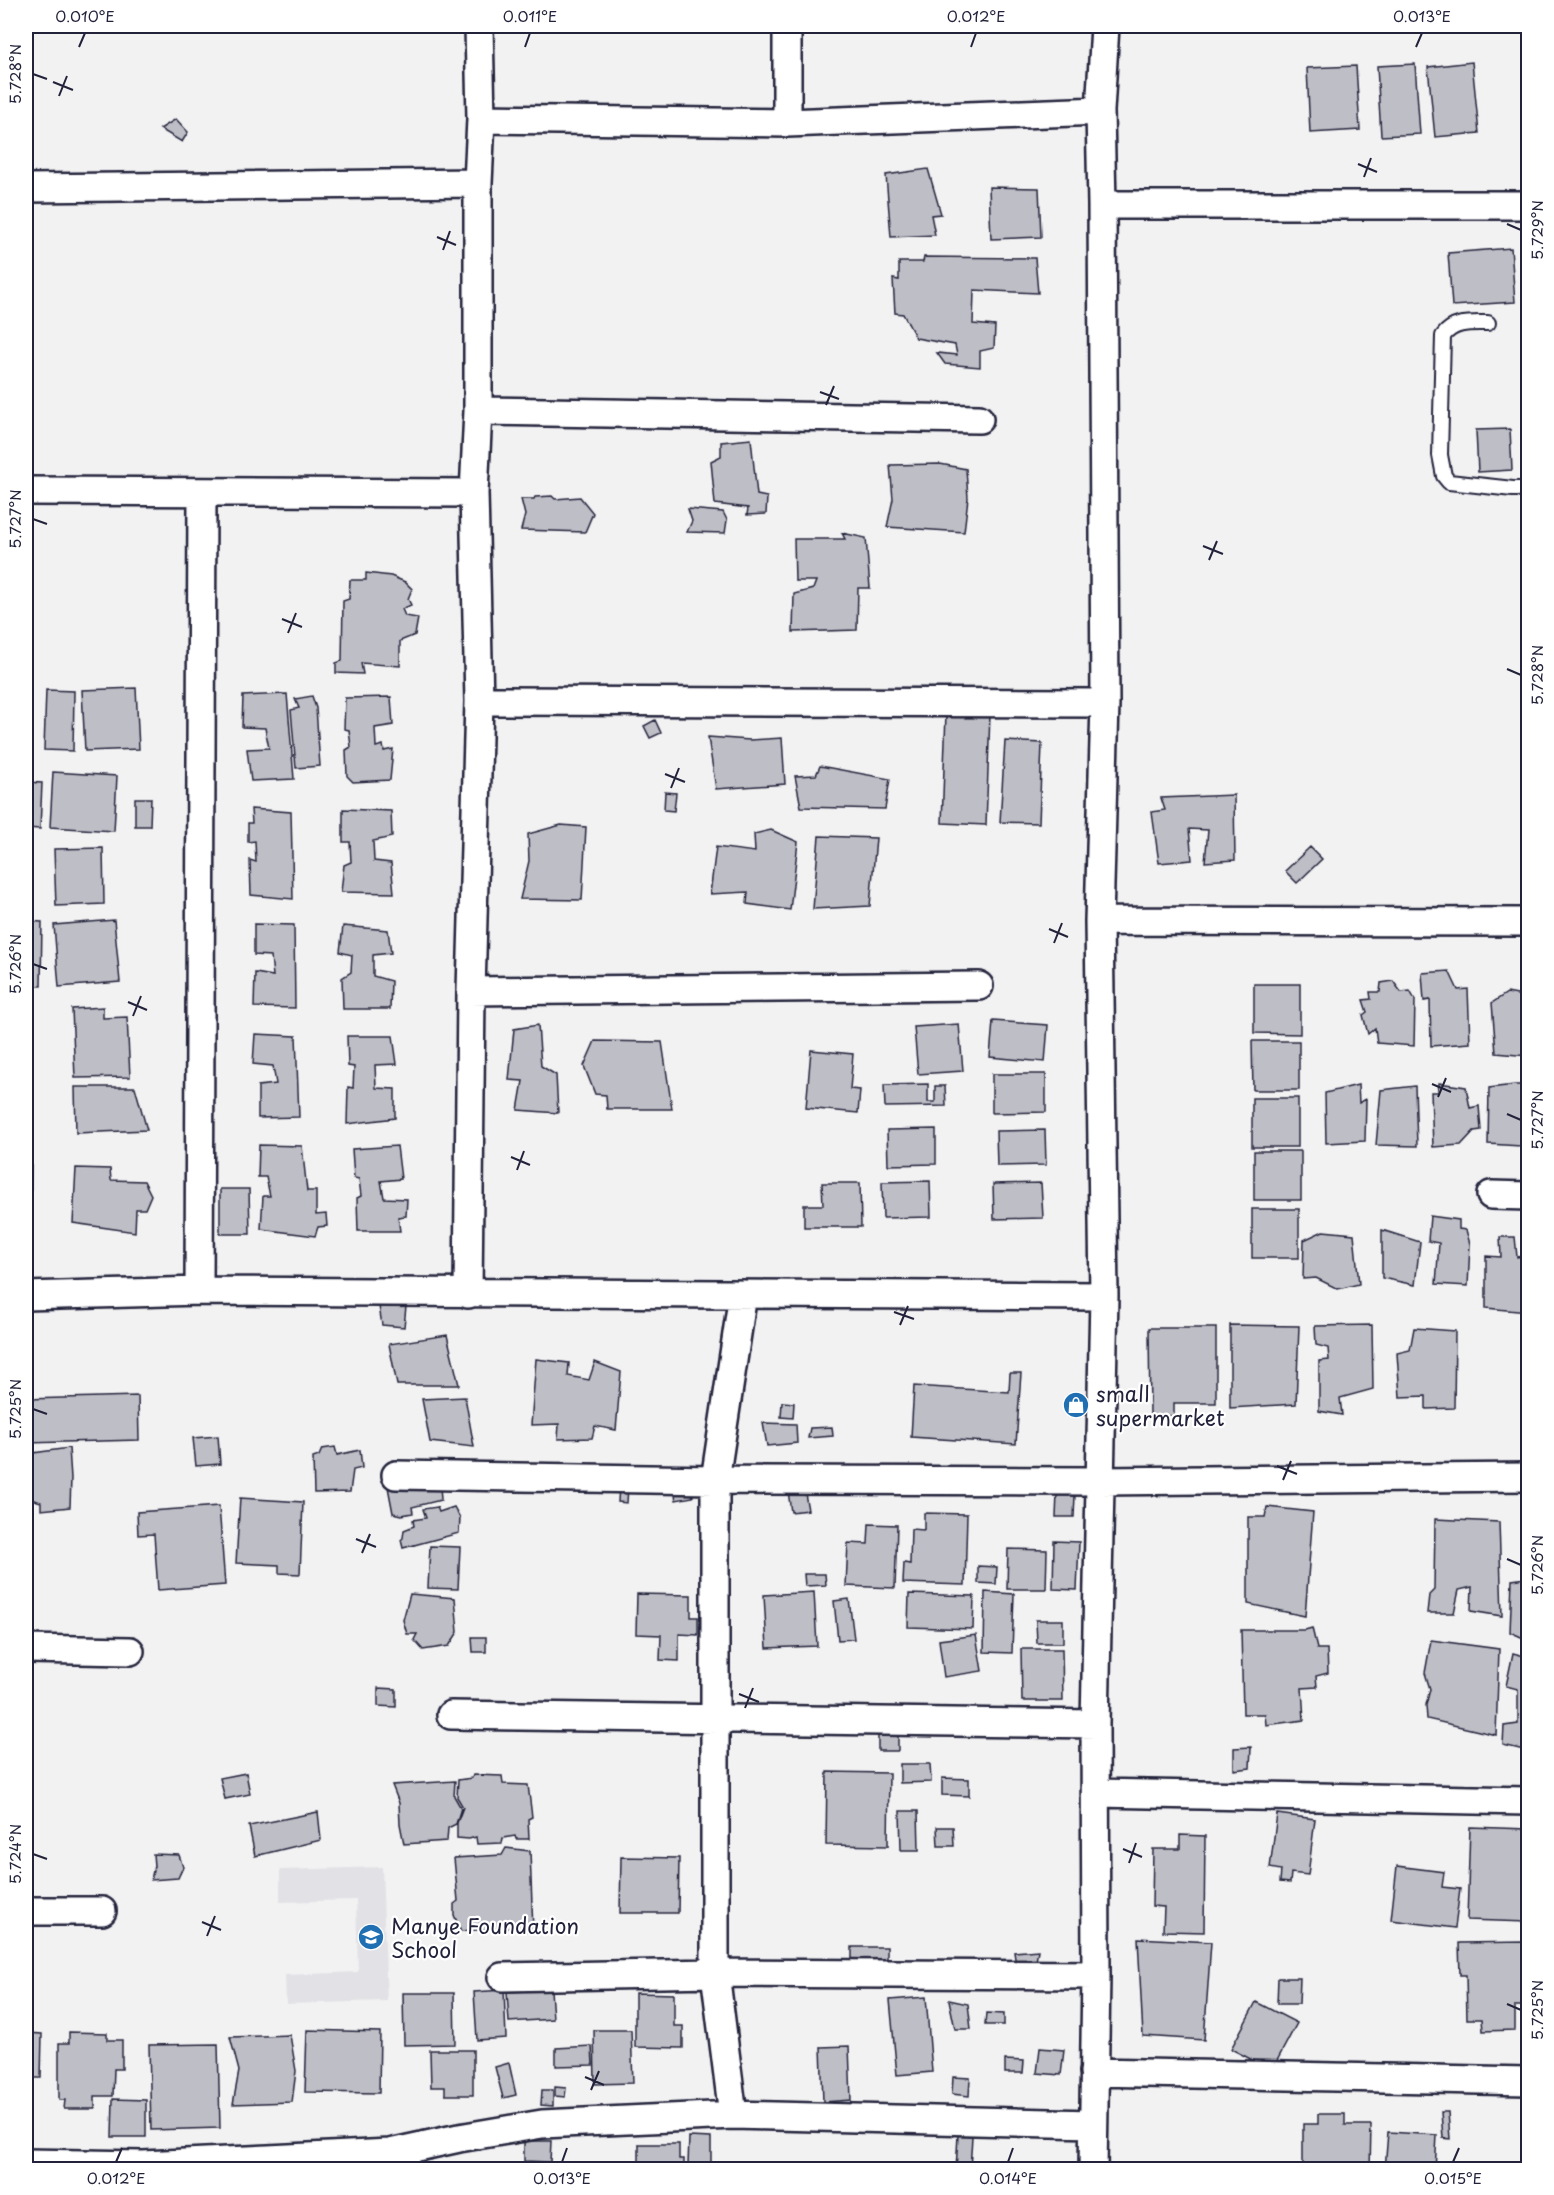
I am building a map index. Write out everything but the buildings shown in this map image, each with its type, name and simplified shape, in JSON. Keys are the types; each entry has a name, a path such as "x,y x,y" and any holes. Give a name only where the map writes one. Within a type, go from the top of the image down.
{"street":[{"path":"468,1294 471,991 478,701 474,492 478,411 478,183 481,119 479,26"},
{"path":"787,26 787,123"},
{"path":"1093,2169 1096,1975 1095,1724 1104,1296 1100,921 1105,703 1101,111 1105,26"},
{"path":"481,119 787,123 1101,111"},
{"path":"26,188 478,183"},
{"path":"1102,205 1528,204"},
{"path":"478,411 979,419"},
{"path":"26,491 474,492"},
{"path":"199,1291 202,492"},
{"path":"478,701 1105,703"},
{"path":"1100,921 1528,922"},
{"path":"471,991 979,986"},
{"path":"1491,1195 1528,1196"},
{"path":"26,1296 199,1291 1104,1296"},
{"path":"733,2115 715,1973 715,1480 743,1294"},
{"path":"396,1475 715,1480 1100,1481 1528,1477"},
{"path":"26,1649 129,1651"},
{"path":"451,1715 1095,1724"},
{"path":"1096,1793 1528,1802"},
{"path":"26,1911 102,1911"},
{"path":"502,1977 715,1973 1096,1975"},
{"path":"1094,2072 1528,2081"},
{"path":"26,2163 143,2167 390,2153 459,2138 542,2124 733,2115 1093,2124"}],"lane":[{"path":"1488,323 1460,324 1448,329 1443,336 1440,454 1444,476 1449,482 1528,489"}],"shaded area":[{"name":"Manye Foundation School","path":"382,1867 387,2001 286,2004 285,1975 358,1972 356,1900 280,1902 280,1870"}],"place":[{"name":"small supermarket","path":"1076,1405"},
{"name":"Manye Foundation School","path":"371,1937"}]}
